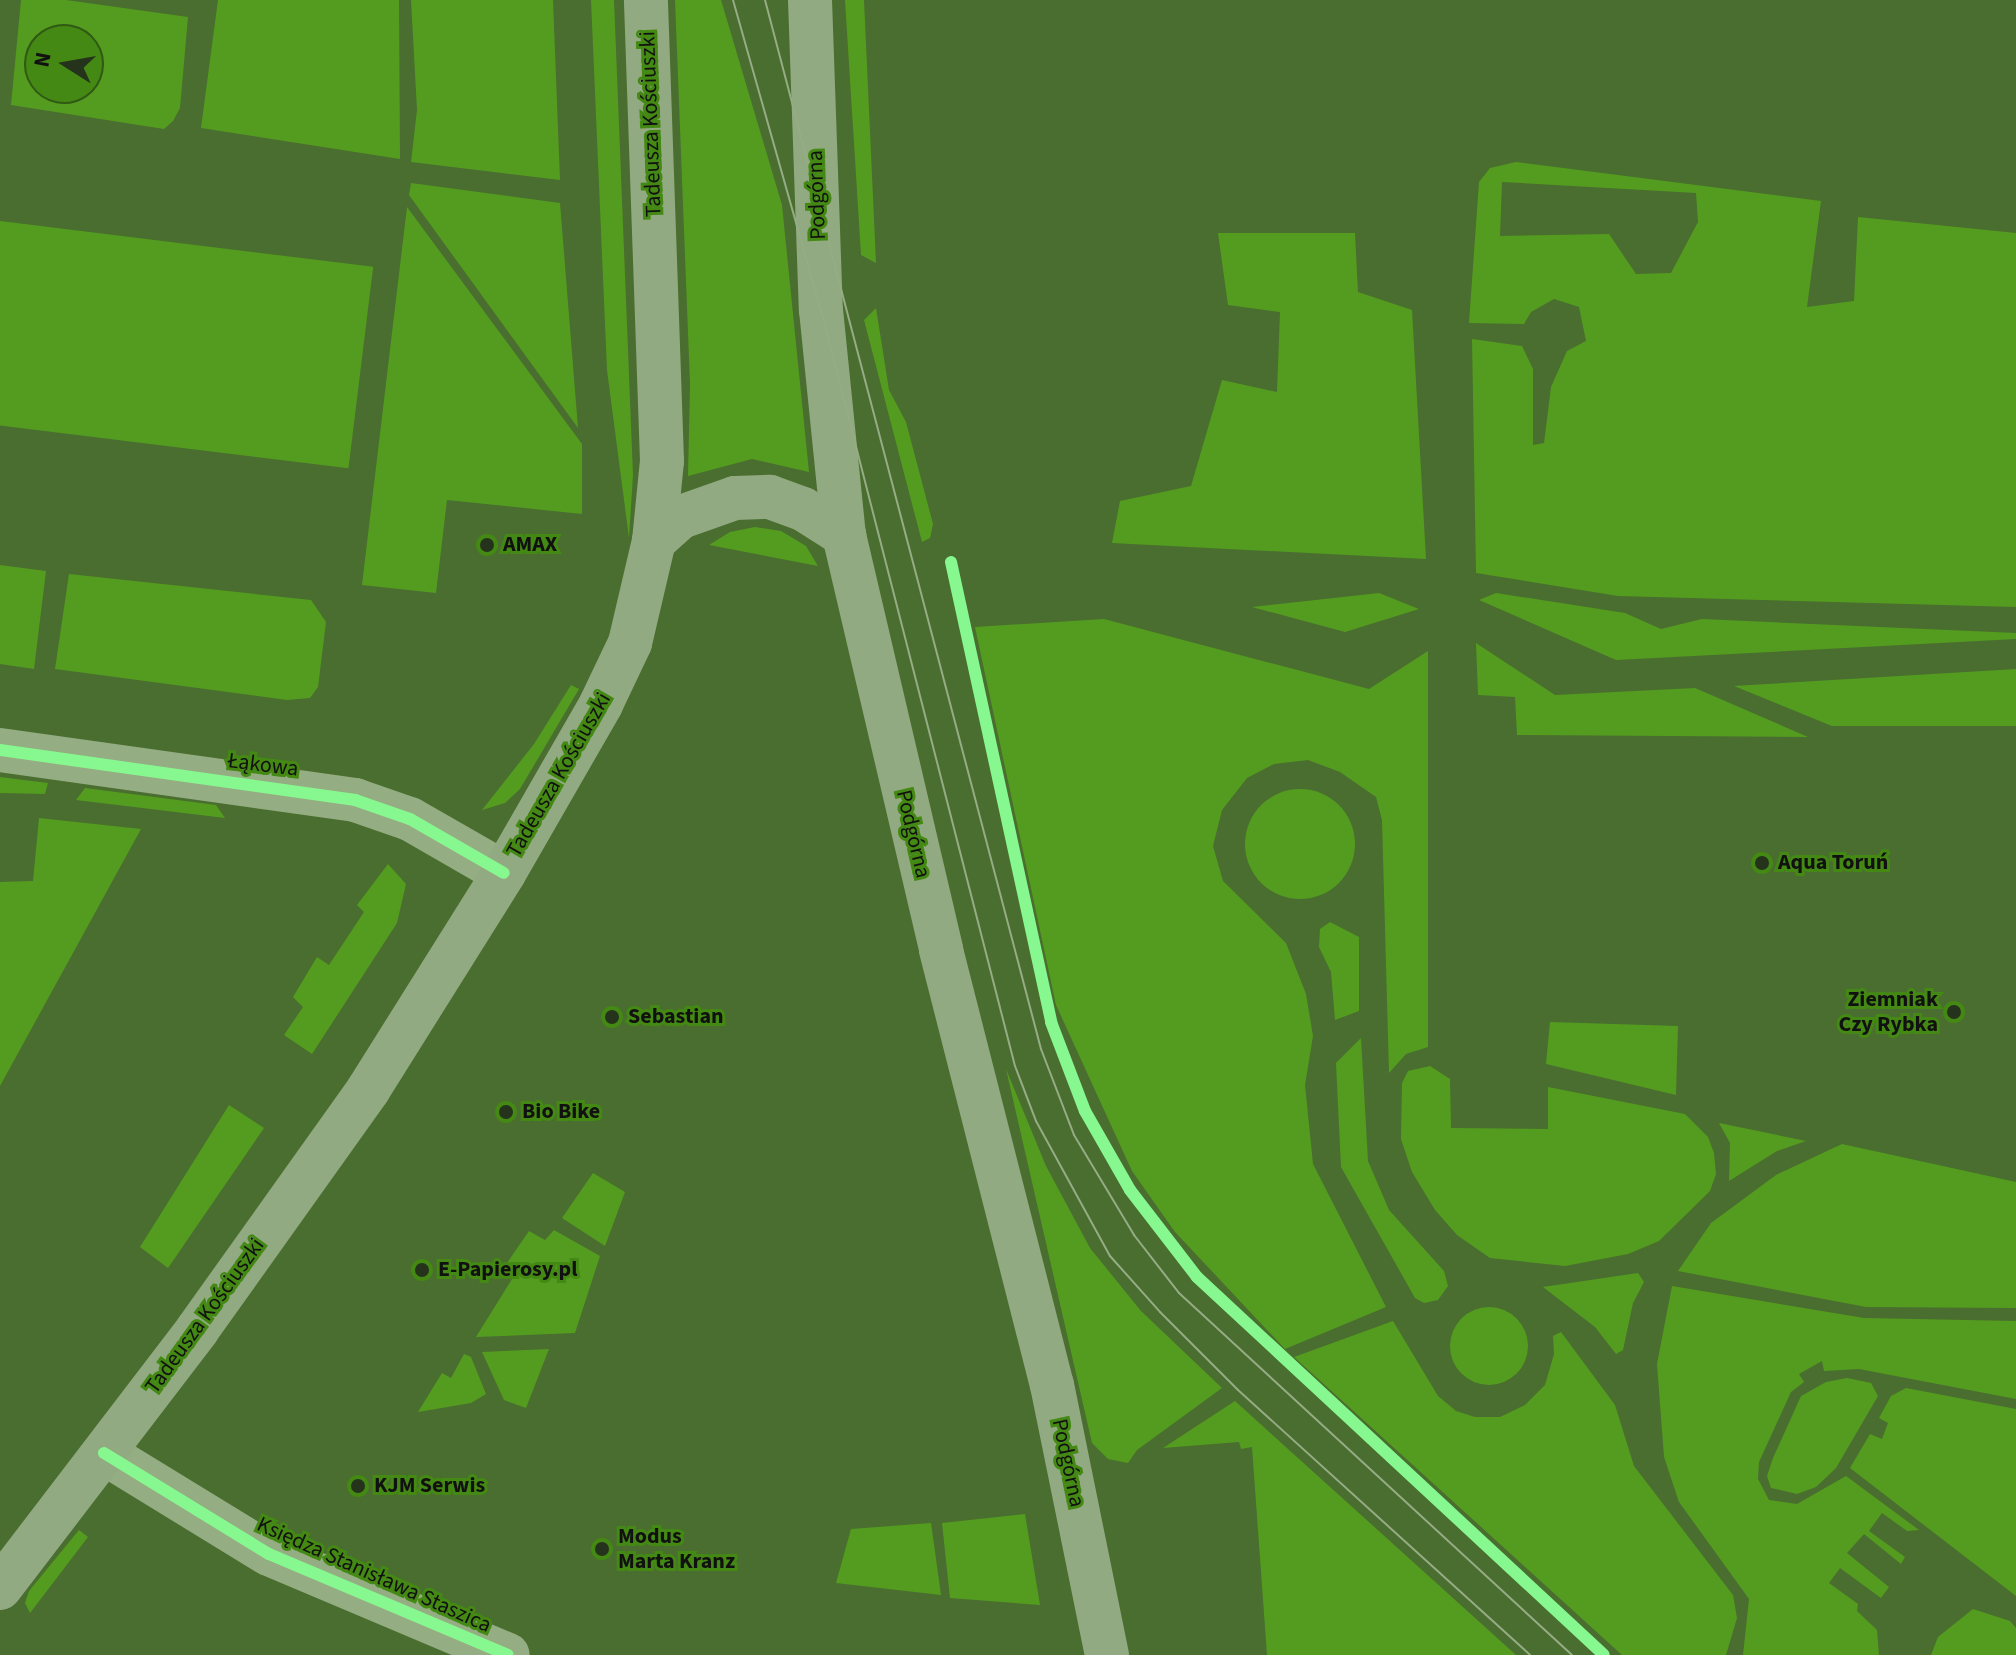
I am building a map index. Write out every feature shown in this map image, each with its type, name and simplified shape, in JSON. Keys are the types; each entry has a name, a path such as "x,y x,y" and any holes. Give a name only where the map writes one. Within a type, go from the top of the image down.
{"main road":[{"name":"Tadeusza Kościuszki","path":"0,1588 104,1453 368,1090 504,873 601,704 630,643 654,541 661,433 646,0"},
{"name":"Podgórna","path":"810,0 821,310 844,535 941,950 1052,1385 1107,1655"},
{"path":"654,541 681,517 707,505 758,497 803,509 844,535"}],"street":[{"name":"Łąkowa","path":"0,750 355,800 410,819 504,873"},
{"name":"Księdza Stanisława Staszica","path":"104,1453 269,1554 508,1655"}],"green space":[{"path":"21,0 66,0 188,17 180,108 164,129 11,105"},
{"path":"218,0 399,0 400,159 201,128"},
{"path":"411,0 553,0 560,180 411,162 417,110"},
{"path":"591,0 614,0 633,475 629,538 607,370"},
{"path":"675,0 721,0 782,205 809,472 752,459 688,476 690,384"},
{"path":"845,0 864,0 876,263 861,255"},
{"path":"1516,162 1821,201 1807,307 1854,301 1858,217 2016,233 2016,607 1618,596 1476,573 1472,339 1522,346 1533,369 1533,445 1544,443 1551,387 1567,351 1586,341 1579,307 1554,299 1531,312 1524,324 1469,323 1479,182 1490,168","holes":["1502,182 1696,193 1698,222 1671,273 1636,274 1609,234 1500,236"]},
{"path":"411,183 560,203 578,428 409,195"},
{"path":"407,207 582,444 582,514 447,500 436,593 362,585"},
{"path":"0,221 373,267 348,468 0,426"},
{"path":"1218,233 1355,233 1358,292 1412,310 1426,559 1112,543 1120,501 1191,486 1222,380 1277,392 1280,312 1228,305"},
{"path":"876,308 889,390 906,422 933,524 930,538 922,542 864,320"},
{"path":"755,527 781,531 806,546 818,566 709,545 730,532"},
{"path":"0,565 46,571 34,669 0,664"},
{"path":"69,574 311,600 326,622 318,687 310,698 287,700 55,669"},
{"path":"1379,593 1419,609 1345,632 1252,607"},
{"path":"1496,593 1625,613 1661,629 1702,619 2016,633 2016,639 1616,660 1479,600"},
{"path":"1104,619 1369,689 1428,651 1428,1047 1406,1054 1389,1073 1382,820 1376,797 1340,772 1308,760 1274,764 1247,778 1222,810 1213,846 1223,881 1286,943 1306,994 1313,1036 1305,1085 1313,1164 1386,1307 1285,1349 1175,1232 1132,1171 1056,1005 975,627"},
{"path":"1476,643 1555,695 1695,688 1808,737 1517,735 1515,697 1478,695"},
{"path":"2016,669 2016,726 1832,726 1734,686"},
{"path":"571,685 579,689 520,789 505,803 482,810 534,744"},
{"path":"0,777 48,783 45,794 0,793"},
{"path":"85,788 216,805 225,818 76,800"},
{"path":"1300,789 1321,793 1339,805 1351,823 1355,844 1351,865 1339,883 1321,895 1300,899 1279,895 1261,883 1249,865 1245,844 1249,823 1261,805 1279,793"},
{"path":"39,818 141,829 0,1086 0,882 33,881"},
{"path":"388,864 406,884 397,923 312,1054 284,1035 303,1007 293,997 317,957 329,965 364,912 357,905"},
{"path":"1330,922 1359,937 1359,1011 1335,1020 1331,972 1319,947 1320,929"},
{"path":"1550,1022 1678,1026 1676,1095 1546,1064"},
{"path":"1361,1038 1368,1161 1389,1210 1444,1271 1448,1286 1438,1300 1424,1303 1415,1298 1341,1167 1336,1063"},
{"path":"1430,1066 1450,1079 1451,1128 1548,1129 1548,1087 1685,1114 1708,1137 1714,1153 1716,1174 1710,1191 1659,1241 1628,1254 1565,1266 1490,1258 1457,1235 1435,1210 1412,1172 1401,1139 1402,1083 1408,1071"},
{"path":"1006,1069 1046,1166 1090,1248 1141,1311 1222,1388 1137,1450 1128,1463 1108,1459 1092,1443"},
{"path":"229,1105 264,1128 168,1268 140,1247"},
{"path":"1719,1123 1806,1141 1777,1151 1729,1181 1730,1143"},
{"path":"1842,1144 2016,1182 2016,1308 1866,1307 1678,1271 1711,1223 1776,1175"},
{"path":"593,1173 625,1192 605,1246 562,1218"},
{"path":"554,1230 600,1256 575,1333 476,1337 517,1271 507,1263 529,1231 545,1240"},
{"path":"1638,1273 1644,1282 1633,1303 1623,1350 1616,1354 1595,1327 1543,1287"},
{"path":"1672,1286 1864,1318 2016,1321 2016,1399 1859,1369 1824,1371 1822,1361 1799,1374 1804,1382 1791,1392 1759,1462 1758,1479 1769,1500 1797,1504 1846,1476 1919,1530 1907,1531 1882,1513 1869,1531 1905,1557 1901,1564 1864,1534 1847,1553 1889,1587 1881,1598 1840,1568 1829,1583 1858,1604 1857,1611 1877,1630 1879,1655 1743,1655 1749,1599 1679,1502 1664,1457 1657,1364"},
{"path":"1489,1307 1504,1310 1516,1319 1525,1331 1528,1346 1525,1361 1516,1373 1504,1382 1489,1385 1474,1382 1462,1373 1453,1361 1450,1346 1453,1331 1462,1319 1474,1310"},
{"path":"1393,1321 1438,1396 1456,1411 1475,1417 1500,1417 1525,1405 1545,1385 1554,1354 1553,1336 1561,1332 1615,1405 1634,1466 1733,1595 1737,1618 1726,1655 1622,1655 1294,1357"},
{"path":"549,1349 526,1408 504,1400 482,1352"},
{"path":"464,1354 471,1357 486,1394 471,1403 418,1412 442,1373 451,1378"},
{"path":"1847,1378 1871,1383 1878,1396 1836,1468 1816,1487 1797,1494 1771,1488 1767,1476 1801,1396 1826,1382"},
{"path":"1906,1388 2016,1409 2016,1596 1850,1468 1870,1434 1882,1439 1888,1423 1879,1418 1891,1396"},
{"path":"1235,1401 1516,1655 1267,1655 1252,1447 1241,1449 1239,1442 1163,1448"},
{"path":"1025,1514 1040,1605 950,1598 942,1523"},
{"path":"931,1523 941,1595 836,1583 851,1529"},
{"path":"79,1530 88,1537 30,1613 25,1603 29,1591"},
{"path":"1973,1609 2010,1621 2016,1628 2016,1655 1931,1655 1938,1637"}],"tram line":[{"path":"733,0 821,310 1015,1066 1036,1121 1110,1256 1160,1312 1238,1390 1530,1655"},
{"path":"765,0 1041,1049 1074,1135 1134,1235 1179,1293 1572,1655"}],"cycle path":[{"path":"951,562 1051,1022 1085,1111 1130,1190 1197,1277 1604,1655"},
{"path":"0,750 355,800 410,819 504,873"},
{"path":"104,1453 269,1554 508,1655"}],"place":[{"name":"AMAX","path":"487,545"},
{"name":"Aqua Toruń","path":"1762,863"},
{"name":"Ziemniak Czy Rybka","path":"1954,1012"},
{"name":"Sebastian","path":"612,1017"},
{"name":"Bio Bike","path":"506,1112"},
{"name":"E-Papierosy.pl","path":"422,1270"},
{"name":"KJM Serwis","path":"358,1486"},
{"name":"Modus Marta Kranz","path":"602,1549"}]}
